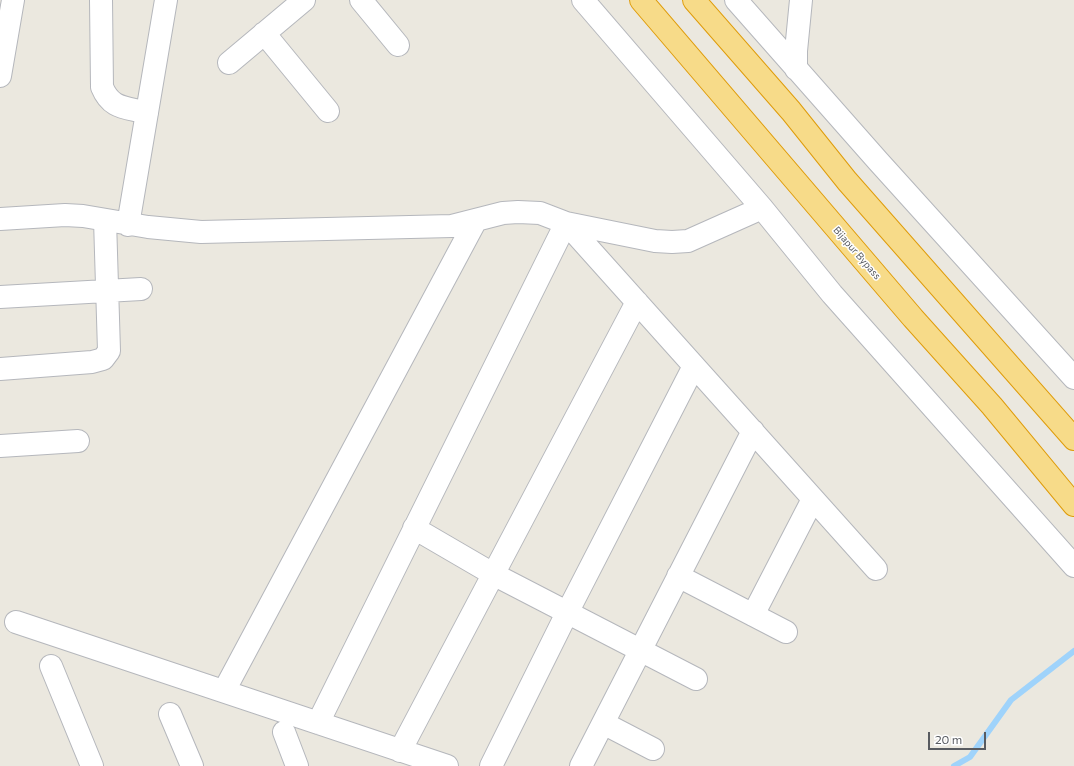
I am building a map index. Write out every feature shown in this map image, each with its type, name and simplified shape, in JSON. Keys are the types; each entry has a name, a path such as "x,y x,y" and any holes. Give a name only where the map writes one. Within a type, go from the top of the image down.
{"highway":[{"name":"Bijapur Bypass","path":"641,0 913,318 992,406 1074,505"},
{"path":"694,0 791,111 847,181 1074,439"}],"street":[{"path":"0,76 13,0"},
{"path":"102,0 102,87 106,97 114,104 147,113"},
{"path":"128,225 166,0"},
{"path":"229,63 304,0"},
{"path":"361,0 398,45"},
{"path":"583,0 762,208 832,294 1074,566"},
{"path":"736,0 796,69 1074,378"},
{"path":"796,69 796,51 801,0"},
{"path":"264,33 328,111"},
{"path":"0,219 65,215 176,231 201,232 452,226 504,213 518,212 540,213 566,223 655,241 672,242 688,241 762,208"},
{"path":"0,369 92,362 103,359 108,351 105,220"},
{"path":"224,691 476,220"},
{"path":"566,223 876,569"},
{"path":"318,723 566,223"},
{"path":"0,297 141,289"},
{"path":"410,757 493,574 637,302"},
{"path":"491,766 567,613 694,366"},
{"path":"581,766 753,431"},
{"path":"0,446 78,441"},
{"path":"753,615 813,499"},
{"path":"414,528 493,574 696,679"},
{"path":"678,576 786,632"},
{"path":"16,622 318,723 410,757 447,766"},
{"path":"51,666 92,766"},
{"path":"170,714 192,766"},
{"path":"602,723 653,749"},
{"path":"284,732 297,766"}],"waterway":[{"path":"954,766 970,757 1011,700 1074,651"}]}
